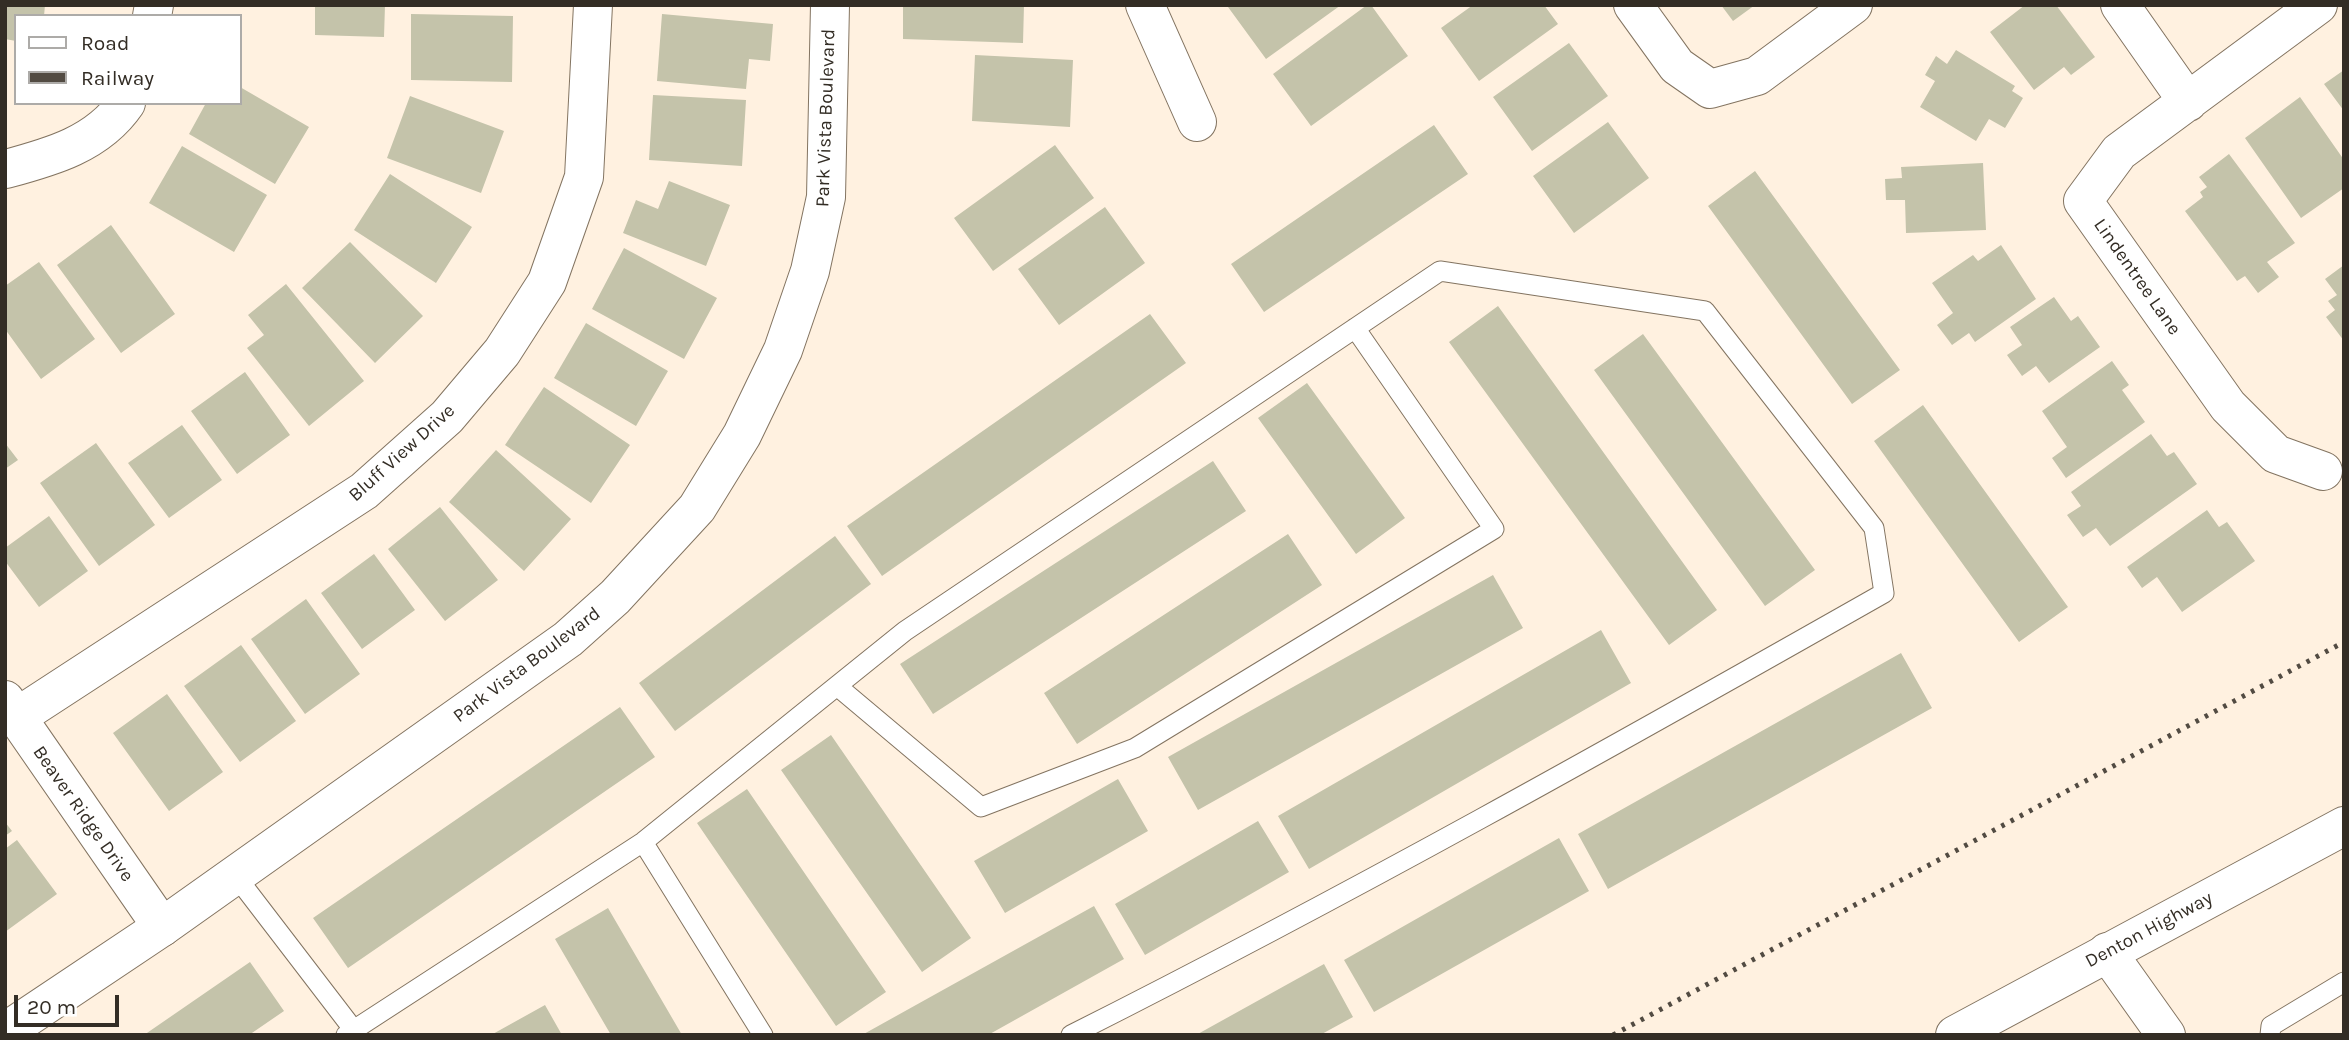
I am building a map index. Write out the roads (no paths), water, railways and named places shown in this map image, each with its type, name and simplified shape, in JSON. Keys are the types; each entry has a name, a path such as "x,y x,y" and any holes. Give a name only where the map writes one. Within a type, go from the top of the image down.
{"street":[{"name":"Bluff View Drive","path":"11,709 365,491 447,417 502,352 547,282 584,177 593,5"},
{"name":"Park Vista Boulevard","path":"5,1032 162,927 568,639 615,597 697,508 742,435 783,349 810,271 826,197 830,5"},
{"path":"1145,5 1196,122"},
{"path":"1633,5 1677,66 1710,89 1757,76 1853,5"},
{"path":"2120,5 2188,103"},
{"name":"Lindentree Lane","path":"2318,5 2119,152 2083,201 2228,406 2276,454 2323,471"},
{"path":"6,169 55,156 85,142 124,105"},
{"name":"Beaver Ridge Drive","path":"11,709 162,927"},
{"name":"Denton Highway","path":"1976,1030 2107,952 2344,826"},
{"path":"2107,952 2166,1035"}],"lane":[{"path":"235,875 349,1032 643,842 905,631 1440,271 1705,311 1874,528 1884,593 1636,733 1186,977 1071,1035"},
{"path":"837,686 981,807 1135,748 1494,529 1355,328"},
{"path":"643,842 763,1035"},
{"path":"2270,1035 2272,1026 2344,982"}],"railway":[{"path":"1613,1035 2344,642"}]}
